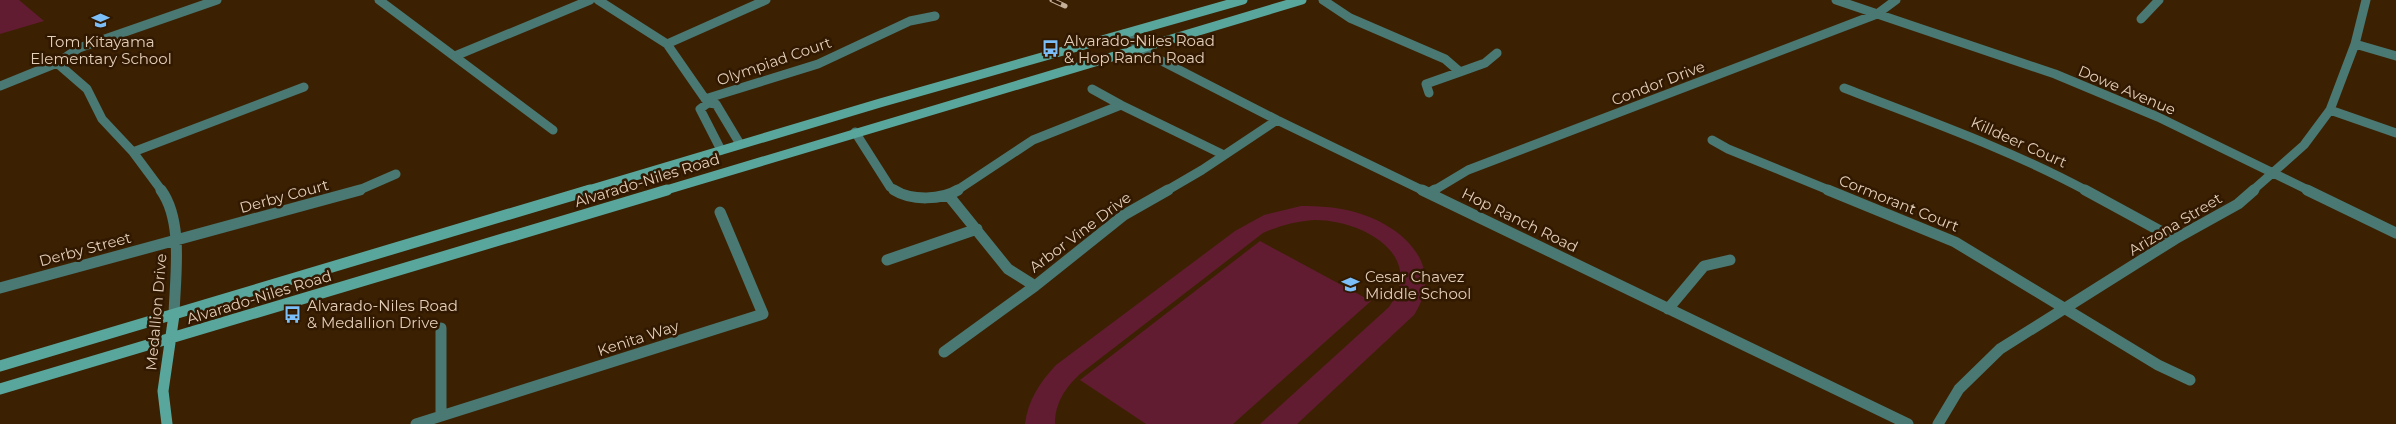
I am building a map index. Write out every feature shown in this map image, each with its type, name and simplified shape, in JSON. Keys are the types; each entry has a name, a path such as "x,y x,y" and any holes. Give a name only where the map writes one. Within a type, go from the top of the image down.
{"main road":[{"name":"Alvarado-Niles Road","path":"0,366 740,144 1243,0"},
{"name":"Alvarado-Niles Road","path":"0,389 170,340 855,132 1302,0"},
{"name":"Medallion Drive","path":"167,424 163,391 174,315"}],"street":[{"path":"0,86 58,63 79,48 217,0"},
{"path":"379,0 553,130"},
{"path":"456,56 590,0"},
{"path":"598,0 667,44 706,101 716,104 740,144"},
{"path":"667,44 766,0"},
{"path":"1323,0 1350,18 1446,60 1460,72"},
{"name":"Dowe Avenue","path":"1836,0 2056,74 2158,116 2271,174 2396,233"},
{"name":"Condor Drive","path":"1430,193 1468,170 1877,14 1896,0"},
{"path":"2141,19 2159,0"},
{"name":"Arizona Street","path":"1938,424 1959,389 2000,349 2066,310 2175,239 2238,204 2304,145 2330,110 2355,44 2366,0"},
{"name":"Olympiad Court","path":"706,101 818,64 910,20 935,16"},
{"name":"Hop Ranch Road","path":"1124,34 1139,48 1277,120 1908,424"},
{"path":"2355,44 2396,56"},
{"path":"1429,94 1426,84 1485,63 1497,53"},
{"name":"Medallion Drive","path":"58,63 87,89 102,119 133,152 166,196 177,239 174,315"},
{"path":"133,152 304,86"},
{"name":"Killdeer Court","path":"1844,88 1977,138 2052,172 2175,239"},
{"path":"1092,89 1224,155"},
{"path":"706,101 700,109 721,150"},
{"path":"855,132 890,187 899,193 914,198 949,196 1033,140 1122,105"},
{"path":"2330,110 2396,133"},
{"name":"Arbor Vine Drive","path":"949,196 964,209 1004,268 1019,279 1035,286 1124,215 1224,155 1277,120"},
{"name":"Cormorant Court","path":"1712,140 1728,149 1955,242 2158,365 2190,380"},
{"name":"Derby Court","path":"177,239 350,194 396,174"},
{"name":"Kenita Way","path":"416,424 763,314 720,212"},
{"path":"887,260 977,229"},
{"name":"Derby Street","path":"0,288 177,239"},
{"path":"1668,309 1704,266 1730,260"},
{"path":"944,352 1035,286"},
{"path":"441,328 441,416"}],"shaded area":[{"path":"0,0 19,0 44,21 0,34"},
{"path":"1301,206 1330,207 1351,211 1375,219 1391,228 1415,251 1422,265 1425,280 1423,297 1414,315 1297,424 1260,424 1389,307 1399,288 1400,271 1395,257 1384,244 1352,226 1315,220 1301,221 1263,233 1080,374 1062,396 1055,416 1055,424 1025,424 1032,399 1056,365 1235,231 1264,215"},
{"path":"1260,241 1371,301 1233,424 1146,424 1080,380"}],"railway":[{"path":"1052,0 1065,6"}],"place":[{"name":"Tom Kitayama Elementary School","path":"101,20"},
{"name":"Alvarado-Niles Road & Hop Ranch Road","path":"1050,49"},
{"name":"Cesar Chavez Middle School","path":"1351,285"},
{"name":"Alvarado-Niles Road & Medallion Drive","path":"293,314"}]}
